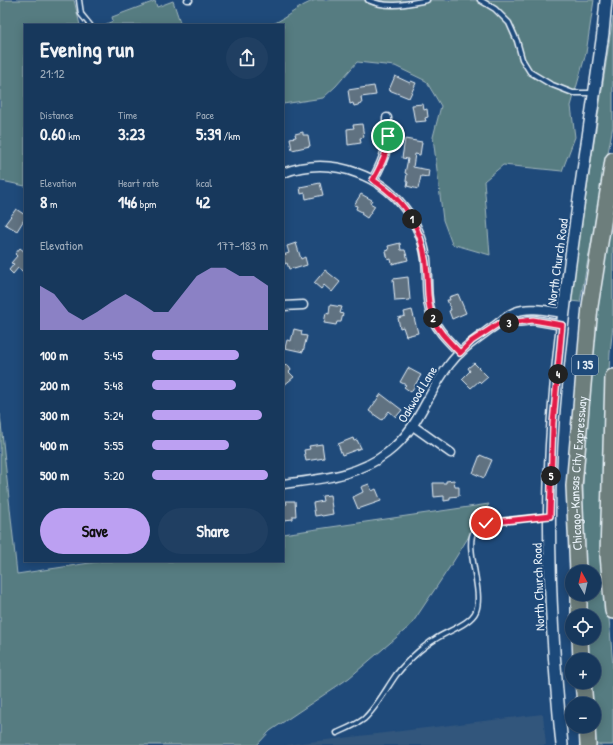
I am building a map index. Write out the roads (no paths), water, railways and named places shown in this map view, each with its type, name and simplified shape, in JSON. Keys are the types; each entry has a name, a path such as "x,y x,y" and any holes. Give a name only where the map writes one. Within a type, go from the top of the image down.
{"highway":[{"name":"Chicago-Kansas City Expressway","path":"578,565 574,486 589,314 613,160"},
{"name":"I 35","path":"613,377 608,555 613,611"},
{"path":"587,733 588,745"}],"main road":[{"name":"North Church Road","path":"562,745 550,588 550,516 553,423 563,313 595,93 606,0"}],"street":[{"path":"373,180 383,163 386,153 388,143 387,118"},
{"path":"284,173 302,168 326,166 350,170 383,186 397,199 410,215 420,236 424,249 429,300 433,318 443,336 460,353"},
{"path":"284,306 303,305"},
{"name":"Oakwood Lane","path":"284,484 337,476 364,467 386,454 413,426 449,364 472,341 498,324 505,317 516,311 542,310 563,313"},
{"name":"Oakwood Lane","path":"498,324 533,320 562,325"},
{"path":"413,426 451,453"}],"lane":[{"path":"79,0 81,14 89,24"},
{"path":"368,0 377,4 388,6 427,0"},
{"path":"480,0 495,9 509,23 522,59 530,72 550,84 573,93 595,93"},
{"path":"337,733 349,728 364,718 375,706 401,669 421,649 435,639 472,618 476,612 479,600 471,543 473,532 477,526 486,523 550,516"}]}
